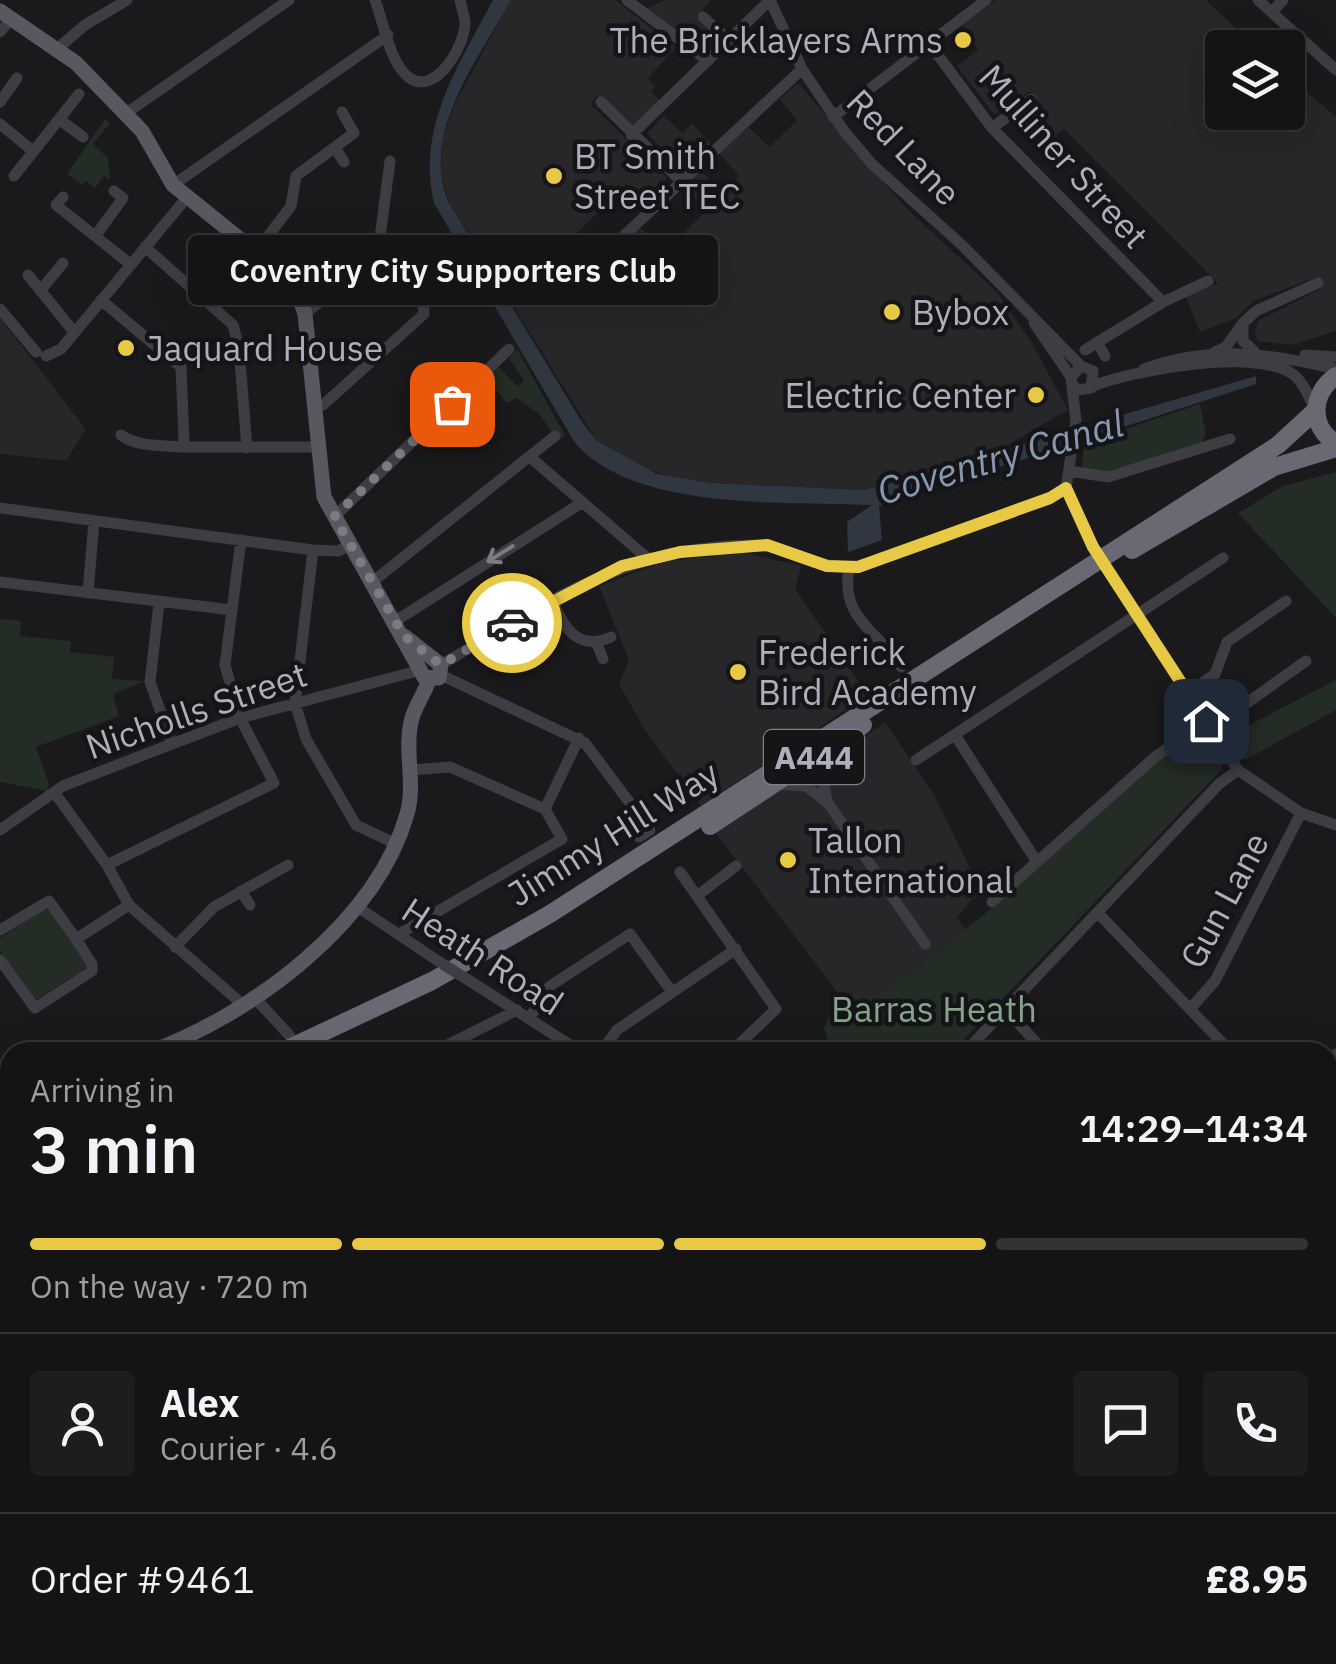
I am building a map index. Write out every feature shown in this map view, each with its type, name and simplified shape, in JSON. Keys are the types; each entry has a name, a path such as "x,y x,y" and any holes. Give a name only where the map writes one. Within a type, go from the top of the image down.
{"highway":[{"name":"Jimmy Hill Way","path":"284,1041 432,981 550,914 1278,445 1315,410 1318,395 1336,372"},
{"path":"1315,410 1326,436 1336,445"},
{"name":"Jimmy Hill Way","path":"328,1042 506,953 780,784 857,729 1212,502 1274,467 1336,445"}],"main road":[{"path":"3,21 57,49 142,131 173,186 294,283 305,314 319,482 371,583 399,629 431,670 410,724 410,804 396,844 356,906 320,943 248,1000 169,1042"}],"street":[{"path":"57,49 85,25 127,0"},
{"path":"125,114 289,0"},
{"path":"375,0 408,77 416,82 434,80 464,28 460,0"},
{"path":"627,0 708,60"},
{"path":"632,135 770,0"},
{"name":"Red Lane","path":"770,0 802,68 833,117 872,164 964,246 1087,369"},
{"path":"1258,0 1336,70"},
{"path":"1272,12 1283,0"},
{"path":"833,117 981,2"},
{"path":"703,18 729,40"},
{"path":"173,186 388,35"},
{"name":"Mulliner Street","path":"929,42 992,128 1163,302"},
{"path":"599,292 582,275 802,68"},
{"path":"0,102 17,77"},
{"path":"14,176 79,94"},
{"path":"992,128 1030,99"},
{"path":"602,102 681,181"},
{"path":"256,252 291,206 296,176 354,131 342,112"},
{"path":"59,119 82,137"},
{"path":"0,124 33,151"},
{"path":"334,148 344,162"},
{"path":"305,314 378,253 390,160"},
{"path":"96,235 123,198 114,191"},
{"path":"63,196 56,205 130,264"},
{"path":"0,309 38,352 57,353 188,196"},
{"path":"145,248 233,325 240,348 246,448"},
{"path":"313,407 323,405 424,314 423,305 378,253"},
{"path":"40,290 63,264"},
{"path":"28,275 74,332"},
{"path":"1085,350 1163,302 1208,281"},
{"path":"1215,352 1256,311 1318,283"},
{"path":"100,300 181,368 184,442 180,447"},
{"name":"Red Lane","path":"1027,311 1072,381"},
{"path":"1243,322 1243,341 1295,376 1315,410"},
{"path":"1233,336 1234,352"},
{"path":"1097,342 1106,356"},
{"path":"334,517 510,349"},
{"path":"1072,381 1084,390 1124,374 1215,352 1336,357"},
{"path":"1072,381 1087,369 1124,374 1267,356 1336,372"},
{"path":"1076,417 1092,387 1087,369"},
{"path":"1072,381 1076,417 1066,488 1093,547 1238,770 1301,813 1336,825"},
{"path":"1071,464 1108,477 1224,441 1214,427"},
{"path":"121,435 130,442 180,447 317,447"},
{"path":"371,583 555,436"},
{"path":"530,458 646,557"},
{"path":"901,667 856,619 849,602 849,568 1050,498 1066,488"},
{"path":"399,629 582,502"},
{"path":"0,508 313,550 338,551 350,545"},
{"path":"88,593 94,520"},
{"path":"108,865 274,784 240,718 225,665 241,540"},
{"name":"Nicholls Street","path":"0,830 54,792 240,718 431,670 552,600 646,557 762,545 827,566 849,568"},
{"path":"313,550 295,703 306,739 356,824 396,844"},
{"path":"916,760 1223,558"},
{"path":"0,582 232,610"},
{"path":"552,600 569,633 596,644 603,659"},
{"path":"1188,694 1215,674 1227,642 1276,602"},
{"path":"159,603 150,682 172,744"},
{"path":"596,644 611,637"},
{"path":"992,902 1165,748 1226,717 1306,661"},
{"path":"431,670 579,738 650,830 639,837"},
{"path":"780,784 827,760 857,729"},
{"path":"955,735 1038,862"},
{"path":"545,809 579,738"},
{"path":"827,760 822,780 828,802 925,944"},
{"path":"399,934 556,846 562,839 545,809 450,766 411,770"},
{"path":"974,1042 1219,784 1238,770"},
{"path":"780,784 806,786 828,802"},
{"path":"54,792 108,865 129,905 175,947 248,1000 284,1041"},
{"name":"Gun Lane","path":"1190,1008 1215,982 1301,813"},
{"path":"175,947 204,915 288,865"},
{"path":"697,896 736,866"},
{"path":"680,872 776,1009 741,1042"},
{"path":"242,891 250,905"},
{"path":"0,930 49,901 92,964 92,971 35,1008 0,960"},
{"path":"76,939 129,905"},
{"name":"Heath Road","path":"356,906 565,1042"},
{"path":"1098,913 1222,1042"},
{"path":"528,1019 550,986 626,935 634,935 672,992"},
{"path":"608,1042 617,1030 736,950"},
{"path":"1004,1009 1035,1042"},
{"path":"454,1042 516,1010"}],"shaded area":[{"path":"511,0 615,0 676,47 648,78 655,87 651,91 660,101 631,128 597,96 590,104 667,178 650,200 626,184 564,246 579,263 569,275 597,302 611,286 617,292 627,287 656,259 633,236 641,228 665,251 708,209 682,188 701,171 723,192 739,176 719,153 749,127 769,147 797,121 780,99 798,83 906,208 998,293 1032,343 1068,410 990,455 865,490 710,483 666,476 629,462 597,441 450,205 440,174 443,138 454,105"},
{"path":"665,0 711,0 702,10 727,34 709,51 699,49 646,9"},
{"path":"996,0 1206,0 1238,30 1205,30 1205,130 1305,130 1305,91 1336,117 1336,331 1291,345 1258,341 1255,334 1258,321 1322,288 1317,277 1253,301 1236,318 1200,332 1186,297 1218,283 1064,129 1053,138 1027,111 1039,102 1030,91 994,114 957,66 978,50 962,25"},
{"path":"664,116 682,133 692,123 711,144 683,171 647,133"},
{"path":"0,318 86,429 66,461 0,454"},
{"name":"Frederick Bird Academy","path":"744,553 801,566 795,589 868,695 701,806 645,730 619,684 629,660 599,586 667,561"},
{"path":"885,722 935,796 984,897 973,898 957,918 965,929 855,1015 715,832 772,793 818,771"}],"green space":[{"path":"105,119 110,123 93,144 108,158 110,180 104,176 95,188 86,181 82,185 67,174"},
{"path":"517,349 565,435 558,441 539,414 517,398 507,403 487,379 499,367 517,386 524,381 509,358"},
{"path":"1200,404 1206,434 1201,443 1101,473 1082,467 1084,443"},
{"path":"1336,472 1336,618 1238,513 1283,486"},
{"path":"0,619 21,621 20,636 71,641 70,652 114,657 112,679 145,681 113,694 119,716 36,747 48,791 0,782"},
{"path":"1336,680 1336,710 1245,760 1226,737"},
{"name":"Barras Heath","path":"1197,732 1214,747 1222,769 962,1042 829,1042 824,1028 831,1011 845,1001 856,1014 991,909 1166,753"},
{"path":"44,909 54,911 87,967 36,1000 0,951 0,938"}],"water":[{"name":"Coventry Canal","path":"493,0 511,0 469,73 446,125 442,179 450,205 582,422 597,441 657,474 710,483 865,490 1256,376 1256,384 879,506 882,540 848,552 847,522 872,505 756,502 673,492 635,481 602,465 575,443 434,203 430,175 436,123 455,73"}],"way so far":[{"path":"452,404 334,517 394,622 432,660 441,665 512,623"}],"place":[{"name":"The Bricklayers Arms","path":"963,40"},
{"name":"BT Smith Street TEC","path":"554,176"},
{"name":"Bybox","path":"892,312"},
{"name":"Jaquard House","path":"126,348"},
{"name":"Electric Center","path":"1036,395"},
{"name":"Coventry City Supporters Club","path":"452,404"},
{"name":"Frederick Bird Academy","path":"738,672"},
{"name":"Tallon International","path":"788,860"}],"route":[{"path":"512,623 588,582 646,557 762,545 827,566 858,567 1056,496 1066,488 1093,547 1206,721"}]}
